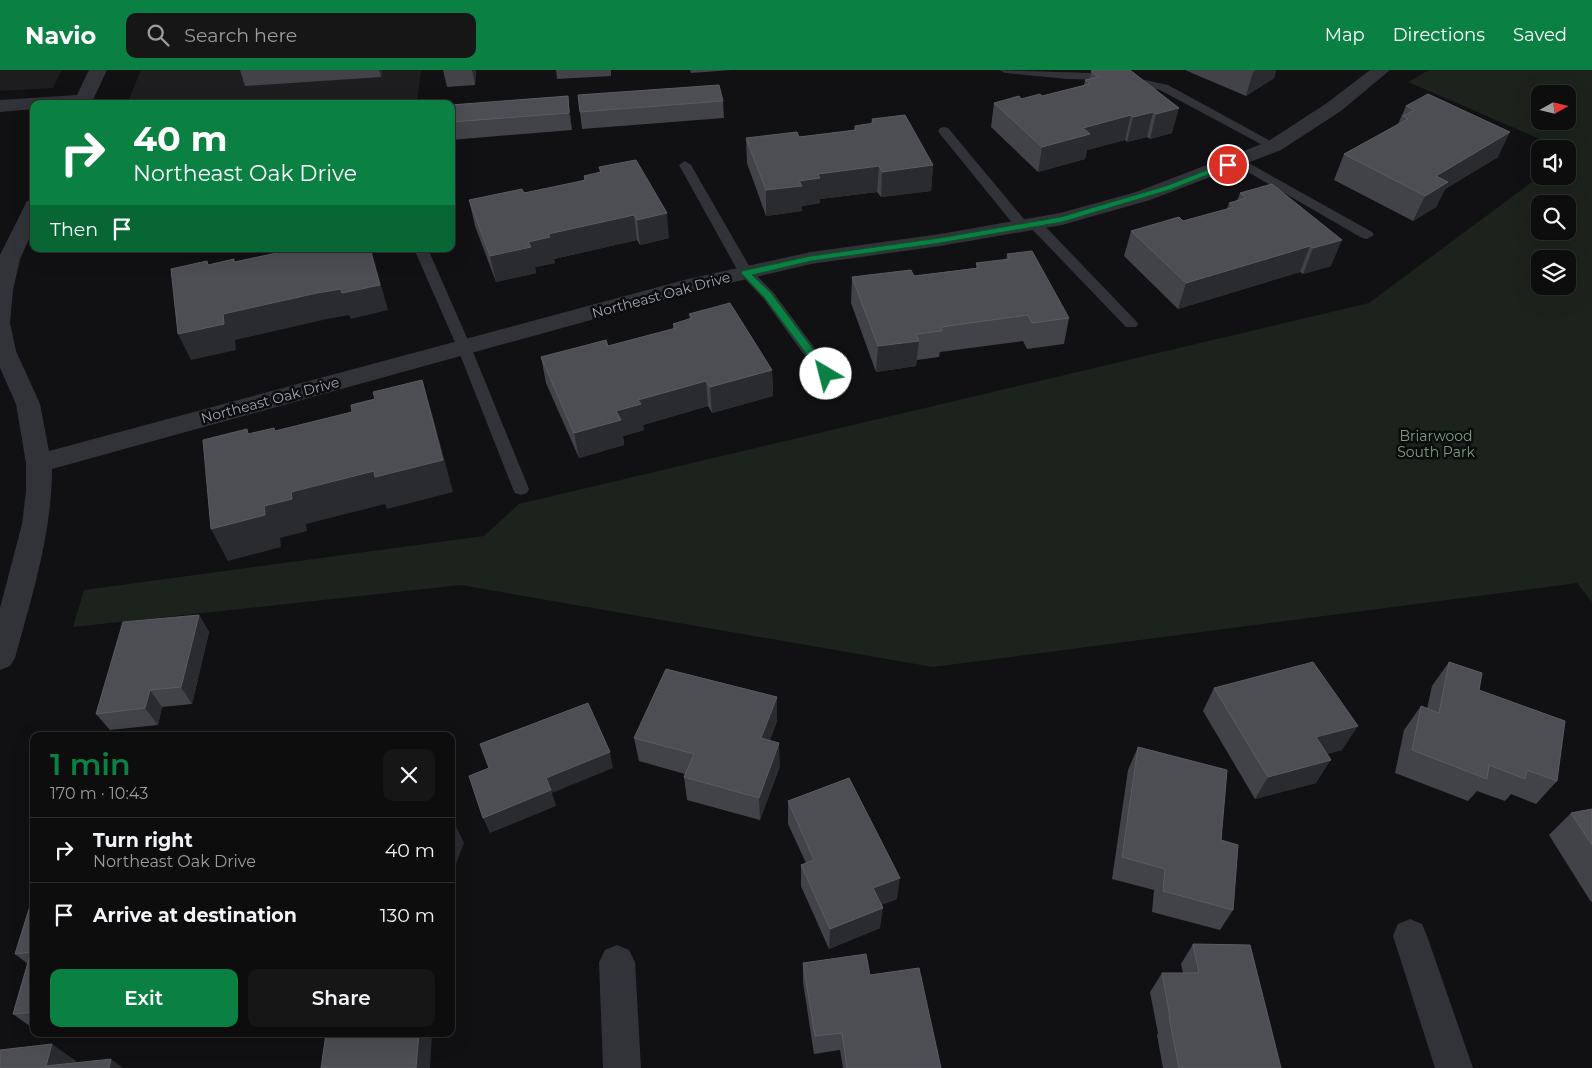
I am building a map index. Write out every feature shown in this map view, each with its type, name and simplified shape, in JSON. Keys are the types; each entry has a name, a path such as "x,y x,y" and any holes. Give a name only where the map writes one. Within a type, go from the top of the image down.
{"street":[{"path":"83,100 98,70"},
{"name":"Northeast Oak Drive","path":"39,463 688,286 811,258 1062,219 1143,196 1274,146 1334,107 1381,70"},
{"path":"0,106 30,105"},
{"path":"0,658 23,577 35,524 39,490 39,463 28,404 4,351 0,324 2,290 10,259 30,214"},
{"path":"1410,936 1454,1068"},
{"path":"617,962 622,1068"}],"lane":[{"path":"1005,70 1067,76 1118,77 1164,87 1274,146"},
{"path":"944,131 1029,225 1131,324"},
{"path":"1238,161 1367,235"},
{"path":"685,164 746,273 768,295 826,374"},
{"path":"422,252 464,347 521,489"}],"shaded area":[{"path":"0,70 62,70 53,88 0,91"},
{"path":"141,70 421,70 417,100 129,100"}],"green space":[{"name":"Briarwood South Park","path":"1429,70 1592,70 1592,602 1577,583 933,667 461,585 73,627 84,590 484,536 519,504 1369,303 1531,183 1531,185 1576,185 1576,140 1542,140 1408,82"}],"building":[{"path":"1130,70 1179,108 1156,114 1153,112 1133,117 1131,115 1083,128 1090,134 1042,147 994,103 1019,96 1021,99 1040,94 1042,96 1090,84 1085,80 1099,77 1091,71"},
{"path":"719,85 723,101 580,112 578,95"},
{"path":"1428,94 1510,132 1436,176 1448,182 1425,196 1344,154 1408,119 1403,116 1415,110 1406,106"},
{"path":"568,96 569,113 455,122 455,105"},
{"path":"905,115 933,165 882,172 879,166 818,174 820,178 799,181 802,186 766,190 746,138 797,132 799,137 856,130 855,126 874,123 872,119"},
{"path":"636,160 667,213 637,220 634,215 548,234 550,237 528,242 531,247 490,256 469,200 522,189 524,193 586,180 584,176 601,172 599,167"},
{"path":"1272,184 1342,240 1313,248 1310,246 1186,283 1131,231 1179,217 1183,221 1234,207 1229,203 1246,198 1240,193"},
{"path":"1032,251 1069,318 1032,323 1028,315 941,327 942,331 916,334 919,341 878,346 852,277 911,270 914,276 979,268 976,263 1010,259 1007,254"},
{"path":"282,252 371,252 380,285 342,293 341,289 317,293 223,314 224,324 178,334 171,269 207,261 208,265 234,259 234,262"},
{"path":"730,303 772,370 710,387 706,381 638,400 641,404 616,411 621,420 574,433 541,357 606,340 608,346 676,328 673,324 692,318 689,314"},
{"path":"422,380 443,460 375,477 374,471 291,492 292,499 264,506 265,515 211,529 203,440 247,429 248,434 274,428 275,431 352,412 351,405 375,399 373,392"},
{"path":"199,615 181,687 150,690 145,708 96,714 123,622"},
{"path":"1313,662 1358,726 1316,737 1331,760 1268,777 1214,688"},
{"path":"1449,662 1482,673 1479,690 1565,721 1557,781 1527,770 1525,779 1489,765 1487,779 1412,750 1421,706 1439,713"},
{"path":"666,669 777,697 761,738 779,743 759,798 684,777 694,754 634,738"},
{"path":"588,703 610,752 546,778 551,790 483,818 469,776 489,768 480,744"},
{"path":"1138,747 1227,770 1221,840 1238,845 1233,910 1163,891 1165,869 1122,857"},
{"path":"849,778 900,878 873,888 883,908 830,929 801,865 814,860 788,801"},
{"path":"1592,809 1592,845 1571,813"},
{"path":"30,906 30,952 15,954"},
{"path":"1193,944 1250,945 1281,1068 1179,1068 1162,973 1199,973"},
{"path":"866,954 870,975 919,968 941,1068 847,1068 842,1033 815,1036 803,963"},
{"path":"30,955 30,1012 13,1014"},
{"path":"326,1037 419,1037 416,1068 321,1068"},
{"path":"52,1044 46,1066 111,1059 109,1068 0,1068 0,1050"}],"route":[{"path":"826,374 768,295 746,273 811,258 1006,230 1062,219 1169,188 1228,165"}]}
